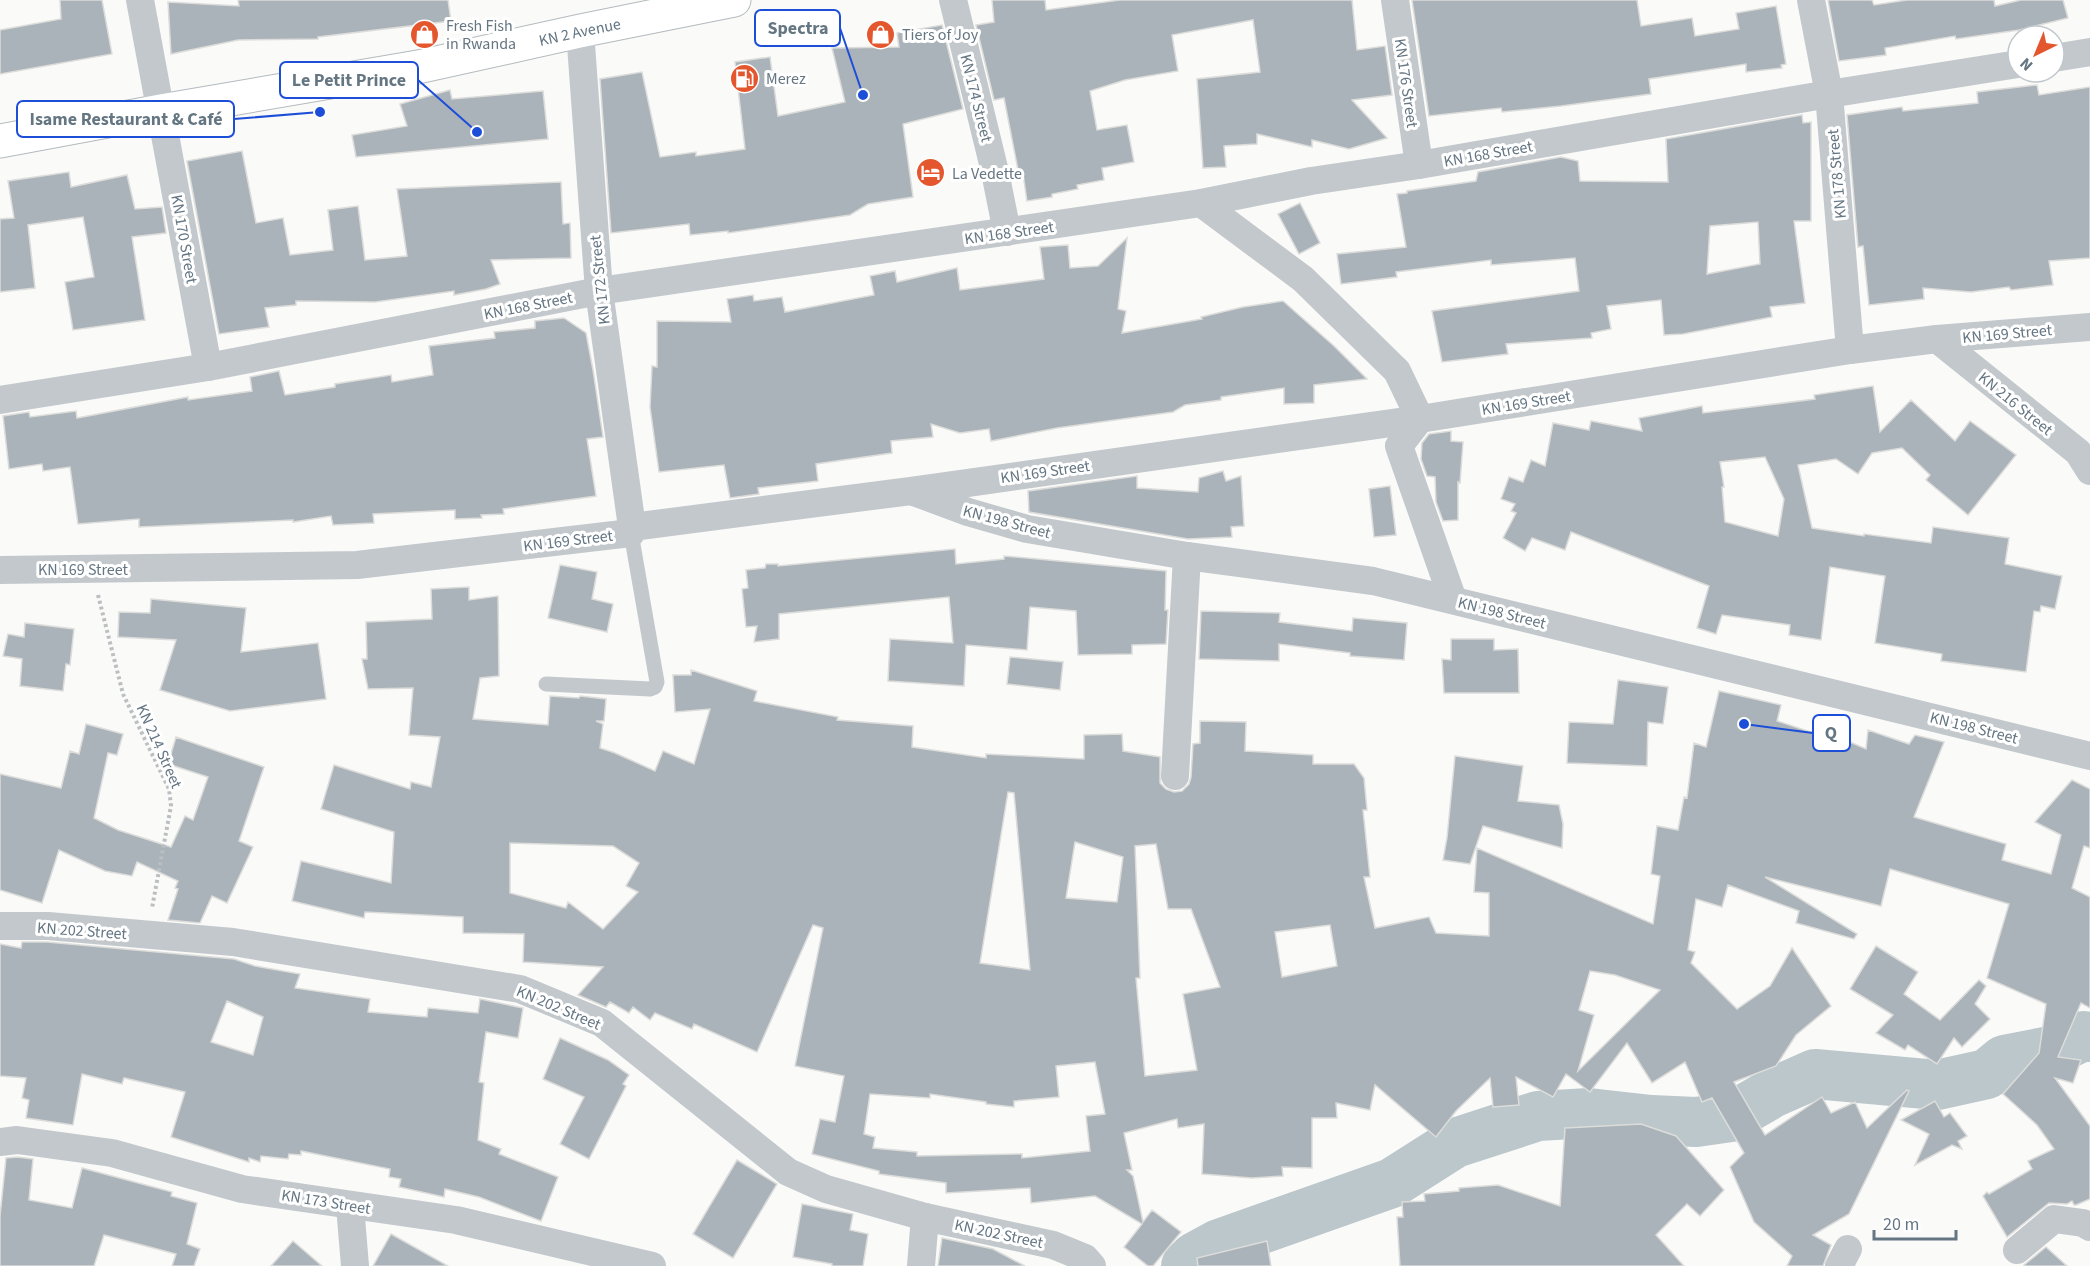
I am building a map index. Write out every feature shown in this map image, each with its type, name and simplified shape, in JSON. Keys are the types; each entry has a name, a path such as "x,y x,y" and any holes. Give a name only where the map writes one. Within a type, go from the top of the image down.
{"main road":[{"name":"KN 2 Avenue","path":"0,141 418,67 734,0"}],"street":[{"name":"KN 170 Street","path":"140,0 208,367"},
{"name":"KN 174 Street","path":"952,0 995,172 1007,232"},
{"name":"KN 176 Street","path":"1395,0 1419,165"},
{"name":"KN 178 Street","path":"1811,0 1829,94 1850,350"},
{"name":"KN 172 Street","path":"580,31 599,291 631,530"},
{"path":"2066,56 2090,52"},
{"name":"KN 168 Street","path":"0,400 208,367 599,291 1201,203 1311,181 1419,165 2006,66"},
{"path":"1201,203 1303,279 1397,371 1420,419 1399,446 1453,600"},
{"name":"KN 169 Street","path":"0,570 357,565 631,530 1420,419 1850,350 1937,339 2090,327"},
{"name":"KN 216 Street","path":"1937,339 2078,452 2090,471"},
{"name":"KN 198 Street","path":"911,491 1027,530 1187,556 1373,581 2090,756"},
{"path":"1175,776 1187,556"},
{"name":"KN 202 Street","path":"0,927 48,926 244,943 520,989 602,1023 788,1172 826,1189 925,1217 1053,1245 1085,1258 1092,1266"},
{"name":"KN 173 Street","path":"0,1142 17,1140 112,1153 242,1189 456,1220 652,1266"},
{"path":"350,1206 355,1266"},
{"path":"921,1266 925,1217"},
{"path":"2017,1250 2054,1220 2082,1223 2090,1227"}],"lane":[{"path":"546,684 650,689 655,687 657,682 631,530"}],"path":[{"name":"KN 214 Street","path":"91,569 123,694 169,789 171,806 147,935"}],"building":[{"path":"60,0 102,0 112,54 0,74 0,30 61,19"},
{"path":"238,0 448,0 451,21 318,37 318,39 238,40 171,54 168,2 239,6"},
{"path":"992,0 1045,0 1046,10 1120,0 1352,0 1357,50 1385,46 1392,95 1352,100 1387,138 1349,149 1312,140 1312,147 1257,134 1257,144 1224,146 1226,167 1203,168 1197,79 1260,72 1253,20 1172,35 1178,71 1125,80 1090,91 1097,130 1127,125 1134,162 1102,168 1104,180 1077,185 1078,189 1052,194 1052,197 1027,201 1023,174 1019,175 1004,98 994,100 976,25 994,22"},
{"path":"1412,0 1637,0 1641,26 1692,18 1695,36 1739,29 1736,13 1776,6 1786,64 1781,65 1782,68 1746,72 1746,64 1649,79 1651,94 1502,112 1501,108 1429,116"},
{"path":"1828,0 1872,0 1874,5 1907,0 1994,0 1995,6 2021,0 2063,0 2068,18 2044,24 2006,24 2006,32 1956,39 1955,36 1885,48 1886,55 1839,61"},
{"path":"942,25 963,109 903,124 913,197 868,204 850,215 728,233 728,231 690,235 689,224 611,233 600,79 642,72 660,157 696,152 696,156 745,149 735,62 770,57 778,116 845,102 832,48 899,47 897,33"},
{"path":"2037,85 2039,95 2090,87 2090,258 2049,261 2053,285 1971,292 1923,288 1924,299 1869,305 1863,246 1858,247 1847,115 1902,107 1903,111 1978,103 1977,92"},
{"path":"450,90 452,99 543,91 548,139 356,157 352,135 407,126 400,104"},
{"path":"1802,115 1803,123 1811,122 1811,221 1794,221 1805,303 1770,307 1772,317 1683,334 1664,335 1661,300 1607,306 1611,329 1591,333 1592,338 1506,344 1508,354 1442,362 1432,311 1579,291 1575,258 1491,265 1491,260 1396,272 1397,277 1341,284 1337,254 1406,247 1397,194 1476,181 1478,172 1561,157 1578,161 1580,181 1668,182 1666,139","holes":["1758,222 1760,264 1707,274 1710,226"]},
{"path":"242,151 256,223 283,218 290,255 333,250 328,210 358,206 365,260 407,256 397,189 561,182 563,224 570,223 571,258 491,260 500,284 454,295 454,291 375,302 296,301 296,305 265,308 269,327 219,334 187,161"},
{"path":"69,172 71,187 127,175 135,209 162,207 166,233 132,237 145,320 73,330 65,282 94,277 83,217 28,225 35,288 0,292 0,219 14,218 8,181"},
{"path":"1300,203 1320,243 1299,254 1278,214"},
{"path":"1127,238 1118,309 1126,311 1122,333 1202,319 1201,317 1243,307 1283,301 1367,379 1314,385 1314,403 1284,404 1284,388 1221,397 1221,400 1185,405 1173,412 1057,428 991,441 989,429 960,433 931,424 933,437 891,441 892,453 816,464 818,481 758,488 759,494 730,498 724,465 659,472 650,407 652,366 657,367 657,321 731,322 727,299 753,295 754,301 782,297 785,312 874,295 870,276 895,271 897,282 957,268 960,290 1044,279 1040,247 1068,245 1070,268 1098,266"},
{"path":"564,318 586,333 593,370 603,437 587,439 596,496 503,509 504,514 481,515 482,518 455,519 455,510 373,514 374,523 333,525 331,516 293,522 293,520 139,527 139,519 78,524 70,467 43,471 42,464 9,469 3,416 29,412 30,417 76,411 77,418 188,397 188,400 252,391 250,377 279,371 285,395 391,375 392,382 433,375 429,346 495,338 494,332 535,328 535,321"},
{"path":"1873,386 1880,432 1911,400 1955,441 1970,421 2016,455 1968,515 1926,480 1930,475 1902,448 1872,453 1858,474 1836,459 1798,465 1812,528 1931,543 1933,527 2009,538 2005,564 2062,576 2055,609 2041,606 2040,612 2034,611 2026,672 1941,661 1942,654 1875,643 1885,576 1830,567 1821,640 1789,635 1790,625 1722,615 1716,634 1697,628 1709,586 1571,532 1565,550 1532,538 1525,551 1503,538 1516,513 1511,511 1515,504 1501,499 1509,477 1523,482 1531,460 1545,466 1553,423 1589,430 1591,421 1642,431 1639,418 1702,406 1703,413 1815,399 1814,395","holes":["1765,457 1784,499 1778,536 1725,522 1722,487 1724,487 1720,462"]},
{"path":"1451,431 1451,441 1463,442 1460,483 1458,482 1458,520 1443,521 1436,502 1435,477 1427,476 1421,459 1422,443 1429,434"},
{"path":"1223,471 1226,481 1241,476 1244,526 1231,527 1232,537 1188,539 1029,512 1028,491 1137,476 1137,488 1198,492 1199,478"},
{"path":"1390,486 1396,535 1374,537 1369,489"},
{"path":"955,549 956,564 1004,559 1004,556 1166,571 1165,610 1168,610 1166,644 1132,645 1132,654 1078,655 1076,611 1030,607 1027,650 966,645 964,686 888,681 890,639 953,643 949,597 779,614 779,639 754,642 757,626 746,627 742,589 748,588 746,570 765,568 766,564 778,564 778,566"},
{"path":"560,565 597,572 592,599 613,604 607,632 548,618"},
{"path":"469,587 469,600 498,596 499,676 480,678 473,719 548,725 550,696 606,699 604,721 596,721 603,724 600,748 655,771 663,751 694,764 710,709 675,712 673,675 691,675 691,670 757,691 754,701 838,717 837,720 913,726 912,747 986,758 986,754 1084,759 1084,735 1122,734 1123,751 1160,757 1160,783 1166,789 1174,792 1182,791 1189,784 1193,744 1200,743 1200,721 1246,722 1245,751 1313,755 1313,764 1354,764 1364,778 1367,810 1363,810 1370,877 1364,877 1375,928 1429,917 1436,933 1489,936 1489,893 1474,892 1477,848 1653,924 1660,876 1651,874 1657,826 1678,830 1684,797 1687,798 1694,743 1706,747 1719,691 1781,705 1777,721 1841,742 1843,739 1866,749 1868,730 1909,744 1915,735 1944,742 1914,817 2006,844 2002,860 2051,874 2061,835 2035,822 2072,780 2090,789 2090,848 2084,846 2072,888 2090,897 2090,1008 2081,1003 2058,1057 2081,1060 2073,1083 2055,1078 2090,1126 2090,1199 2076,1205 2072,1201 2067,1204 2049,1203 2007,1237 1983,1196 2032,1169 2028,1161 2054,1149 2037,1125 2003,1094 2039,1053 2046,1004 1987,978 2009,904 1890,869 1881,906 1765,877 1857,934 1854,939 1796,923 1799,911 1728,885 1722,907 1696,899 1688,950 1695,952 1691,963 1737,1009 1770,986 1792,948 1831,1006 1796,1035 1776,1066 1734,1082 1765,1135 1822,1097 1831,1113 1855,1102 1867,1128 1907,1090 1909,1091 1849,1214 1813,1235 1831,1245 1823,1266 1787,1266 1792,1256 1754,1222 1730,1167 1744,1153 1712,1098 1702,1102 1685,1062 1652,1083 1627,1043 1590,1092 1566,1074 1553,1097 1516,1077 1519,1105 1493,1107 1490,1078 1456,1111 1436,1137 1375,1085 1370,1110 1336,1103 1337,1118 1312,1118 1312,1168 1282,1167 1283,1176 1252,1178 1202,1174 1204,1124 1178,1128 1177,1119 1124,1133 1132,1170 1127,1170 1133,1176 1143,1222 1152,1210 1181,1232 1153,1266 1148,1266 1124,1247 1142,1224 1095,1196 1031,1203 1030,1188 946,1193 946,1183 879,1174 879,1171 812,1154 820,1119 835,1122 844,1076 795,1066 823,928 813,925 757,1052 694,1024 692,1029 655,1013 650,1020 633,1007 629,1013 610,1002 606,1007 578,995 603,967 523,962 524,934 463,933 463,917 365,912 364,918 292,901 301,861 391,883 394,832 321,809 334,765 410,789 411,782 431,787 440,737 409,735 413,688 368,689 362,659 367,659 366,622 432,619 431,589","holes":["1008,792 1014,793 1030,970 980,963","1075,842 1123,857 1117,902 1066,898","510,843 613,846 639,863 626,886 638,892 603,929 568,902 566,908 510,893","1156,844 1168,909 1191,909 1220,987 1183,994 1197,1070 1145,1076 1136,978 1140,978 1135,846","1330,925 1337,966 1282,977 1275,932","1590,971 1615,975 1660,990 1578,1071 1594,1015 1579,1010","1095,1062 1105,1114 1086,1116 1090,1151 1022,1158 1022,1154 917,1156 917,1152 873,1148 875,1137 864,1134 870,1094 930,1098 930,1094 1014,1107 1014,1101 1059,1097 1056,1066"]},
{"path":"151,599 246,608 241,652 318,643 326,699 230,711 160,690 176,640 118,637 119,612 150,613"},
{"path":"1201,611 1280,613 1279,622 1352,631 1353,618 1407,623 1404,660 1350,656 1350,653 1279,644 1279,661 1199,659"},
{"path":"25,623 74,629 70,665 66,664 63,691 20,686 22,659 3,656 8,634 24,637"},
{"path":"1451,639 1494,639 1494,650 1518,649 1519,693 1444,693 1442,659 1451,660"},
{"path":"1010,657 1063,662 1060,690 1007,684"},
{"path":"1618,680 1668,687 1663,724 1648,722 1647,766 1567,763 1569,722 1613,724"},
{"path":"86,724 123,734 117,755 108,753 94,818 118,830 171,847 185,816 193,820 208,777 168,764 176,737 264,767 239,841 253,847 227,903 212,896 200,923 168,920 178,889 175,888 178,881 137,862 132,876 105,871 59,850 42,903 0,890 0,774 61,788 70,751 79,754"},
{"path":"1455,756 1523,766 1518,801 1559,805 1563,824 1562,848 1483,826 1470,864 1443,860"},
{"path":"22,942 47,942 234,959 255,966 300,974 295,988 370,999 368,1012 427,1017 428,1008 478,1013 480,999 523,1008 518,1038 486,1032 479,1082 484,1083 478,1140 501,1149 499,1154 558,1177 541,1221 479,1197 445,1189 444,1197 399,1187 401,1179 389,1177 390,1169 301,1151 301,1155 289,1154 288,1159 261,1156 260,1162 249,1158 249,1162 171,1137 185,1092 124,1078 122,1084 82,1074 73,1125 26,1118 29,1100 22,1098 26,1078 0,1076 0,944 21,948","holes":["227,1001 263,1017 253,1055 211,1042"]},
{"path":"1876,946 1918,972 1904,994 1940,1020 1979,980 1986,986 1975,1004 1990,1019 1962,1047 1954,1038 1937,1064 1908,1045 1905,1050 1876,1033 1893,1015 1850,989"},
{"path":"560,1038 608,1060 629,1075 623,1084 626,1086 589,1159 560,1144 584,1097 543,1079"},
{"path":"1935,1101 1944,1117 1950,1113 1967,1136 1958,1141 1962,1149 1952,1145 1915,1165 1929,1134 1901,1120"},
{"path":"1641,1124 1676,1136 1724,1190 1700,1216 1687,1204 1656,1235 1684,1266 1400,1266 1397,1217 1403,1217 1402,1202 1425,1201 1424,1194 1498,1185 1560,1206 1565,1128"},
{"path":"6,1158 33,1159 29,1200 72,1208 82,1168 172,1192 171,1196 197,1203 187,1244 200,1249 194,1266 172,1266 176,1254 104,1235 94,1266 0,1266 0,1216"},
{"path":"737,1160 777,1184 733,1258 693,1234"},
{"path":"802,1204 853,1214 850,1230 868,1234 863,1266 832,1266 832,1264 793,1257"},
{"path":"391,1234 448,1266 373,1266"},
{"path":"942,1238 993,1249 1025,1266 938,1266"},
{"path":"293,1241 322,1266 271,1266"},
{"path":"1267,1241 1271,1266 1198,1266 1197,1258"},
{"path":"2046,1247 2067,1266 2024,1266 2024,1265"}],"waterway":[{"path":"1186,1266 1195,1257 1219,1244 1392,1183 1455,1143 1538,1116 1589,1113 1696,1122 1731,1117 1774,1092 1815,1074 1937,1085 1987,1074 2004,1060 2055,1050 2083,1036 2090,1037"},
{"path":"1471,1138 1481,1118"}],"place":[{"name":"Fresh Fish in Rwanda","path":"425,34"},
{"name":"Tiers of Joy","path":"881,34"},
{"name":"Merez","path":"745,78"},
{"name":"Spectra","path":"863,95"},
{"name":"Isame Restaurant & Café","path":"320,112"},
{"name":"Le Petit Prince","path":"477,132"},
{"name":"La Vedette","path":"931,173"},
{"name":"Q","path":"1744,724"}]}
